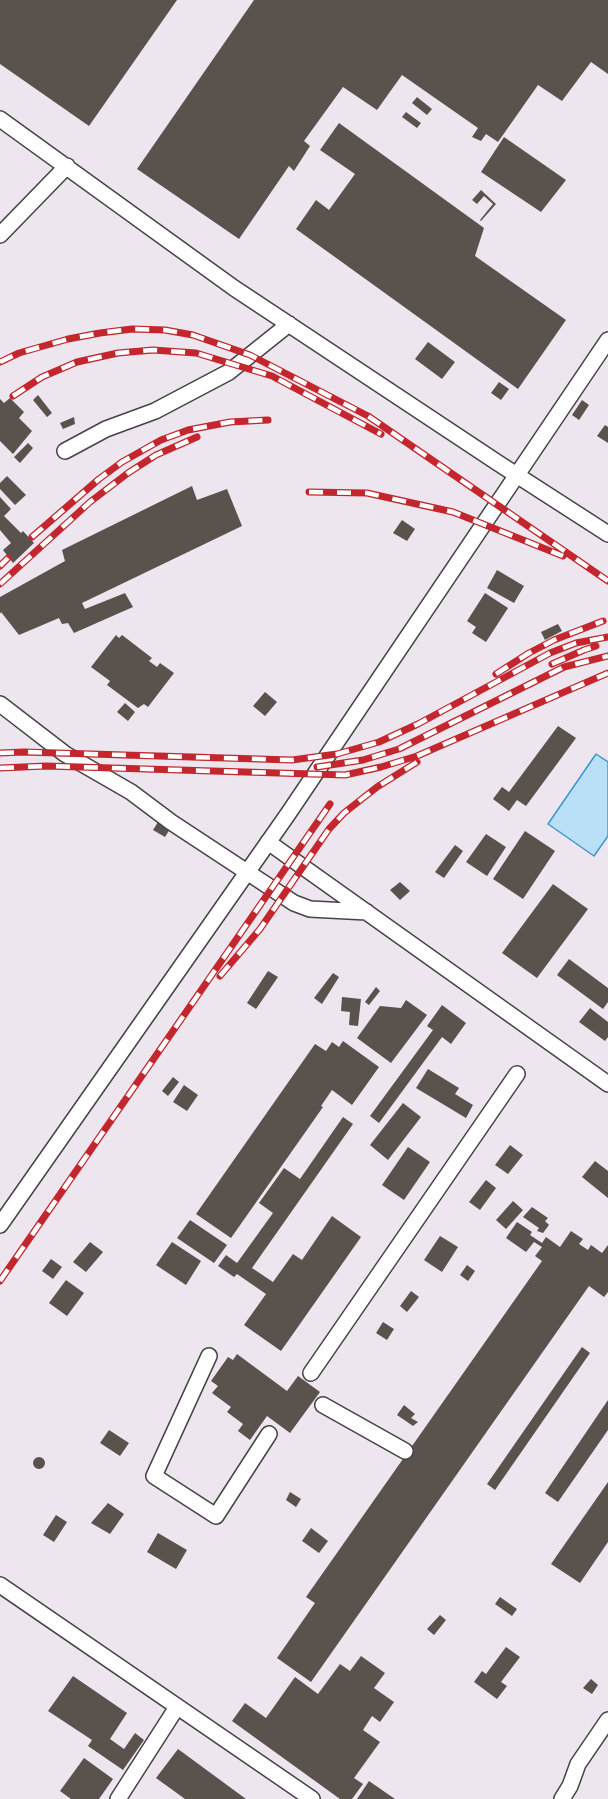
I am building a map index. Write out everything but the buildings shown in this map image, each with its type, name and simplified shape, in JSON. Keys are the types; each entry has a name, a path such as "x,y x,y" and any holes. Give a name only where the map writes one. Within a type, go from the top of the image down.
{"street":[{"path":"0,119 225,281 608,534"},
{"path":"0,236 67,166"},
{"path":"65,451 106,429 155,411 229,372 289,324"},
{"path":"0,1225 268,842 608,340"},
{"path":"0,704 65,754 131,792 171,822 294,903 310,909 366,912"},
{"path":"268,842 608,1084"},
{"path":"311,1373 517,1074"},
{"path":"209,1356 154,1476 216,1516 269,1434"},
{"path":"323,1404 405,1451"},
{"path":"0,1585 312,1799"},
{"path":"118,1799 177,1707"},
{"path":"562,1799 570,1786 578,1764 608,1720"}],"shaded area":[{"path":"0,0 608,0 608,1799 0,1799"}],"water":[{"path":"596,754 608,762 608,836 594,856 548,824"}],"railway":[{"path":"0,362 19,353 68,339 132,329 165,330 193,335 250,355 368,416 608,581"},
{"path":"13,396 42,377 77,362 118,353 153,350 196,353 272,376 381,434"},
{"path":"32,537 99,479 122,462 161,440 188,430 230,422 268,420"},
{"path":"0,584 90,502 128,473 156,455 197,437"},
{"path":"309,492 367,493 453,512 563,556"},
{"path":"0,566 8,558"},
{"path":"496,674 554,640 603,621"},
{"path":"0,753 292,760 337,754 379,742 418,724 550,653 576,643 608,637"},
{"path":"552,664 596,646"},
{"path":"317,767 363,760 399,749 564,667 608,656"},
{"path":"0,768 46,766 345,775 417,756 608,673"},
{"path":"220,976 260,929 329,829 344,813 377,787 417,762"},
{"path":"0,1281 330,804"}]}
